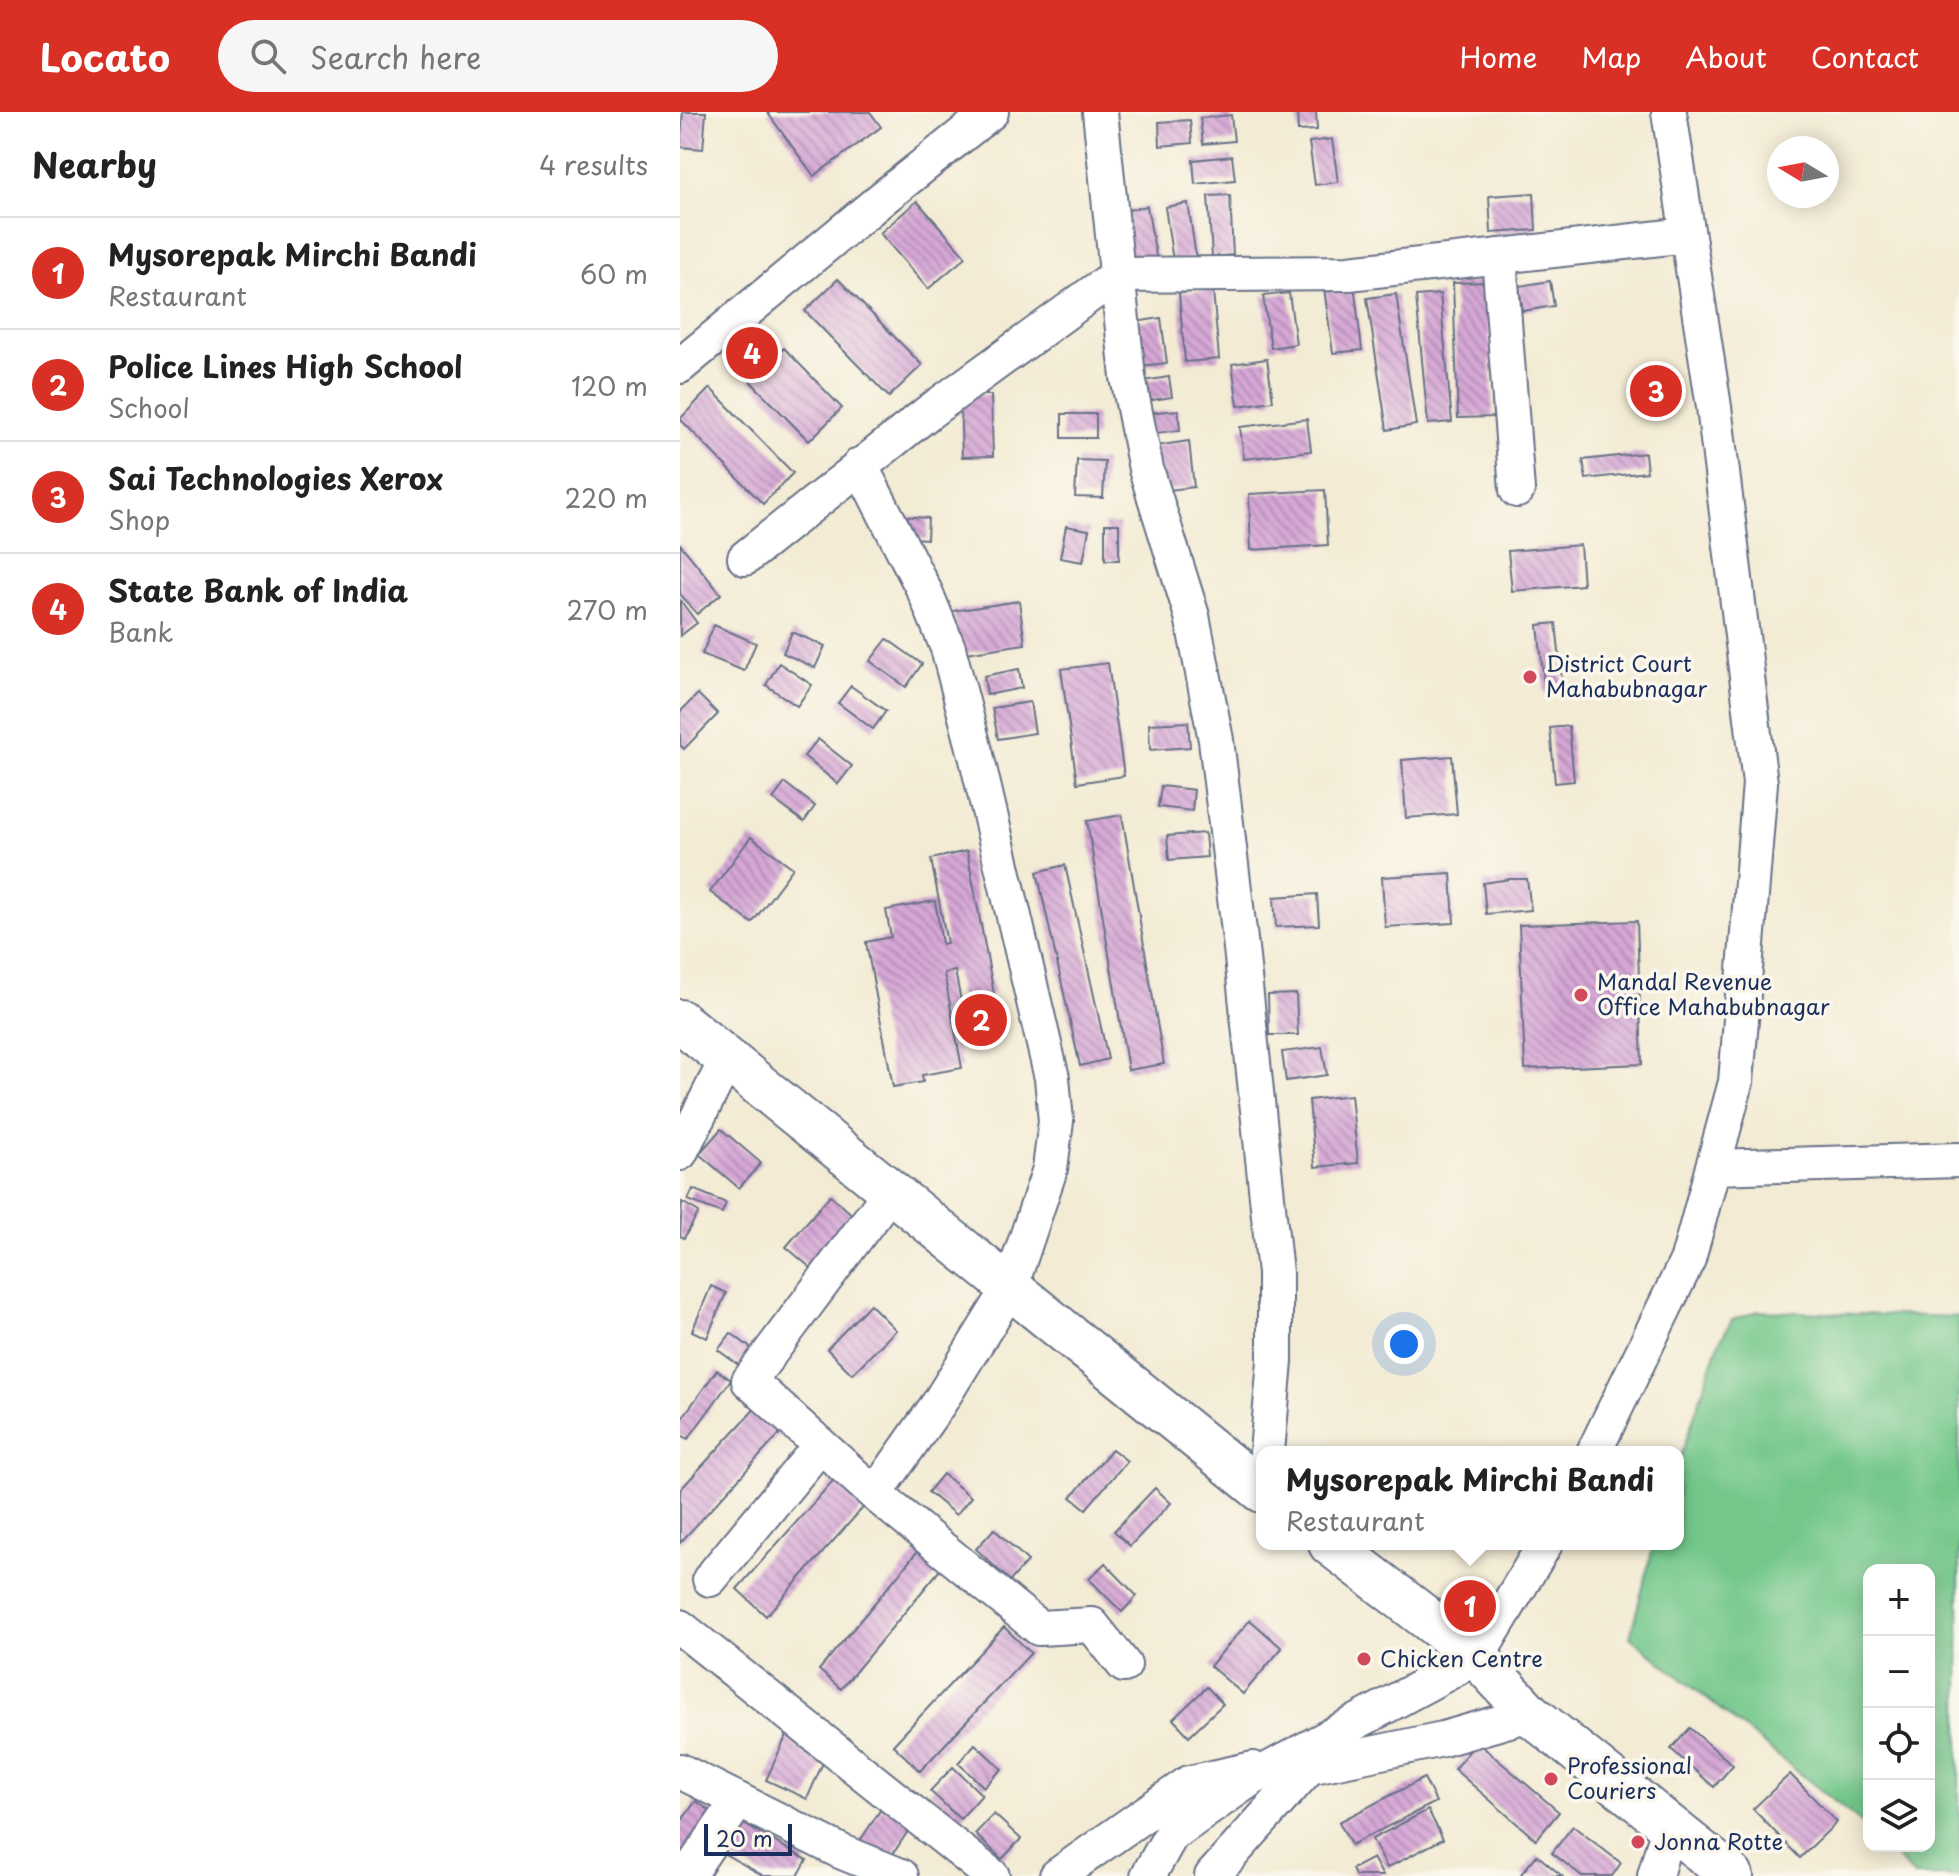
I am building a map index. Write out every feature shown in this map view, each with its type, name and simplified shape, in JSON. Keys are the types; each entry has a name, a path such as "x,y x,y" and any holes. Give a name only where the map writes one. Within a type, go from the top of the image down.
{"main road":[{"path":"680,1021 1256,1486"},
{"path":"1338,1550 1477,1657 1530,1714 1732,1876"}],"street":[{"path":"680,366 991,112"},
{"path":"1100,112 1128,377 1146,469 1192,616 1216,740 1275,1273 1275,1361 1268,1446"},
{"path":"1597,1446 1688,1259 1736,1082 1760,783 1714,407 1669,112"},
{"path":"745,558 860,465 1117,275 1349,273 1687,235"},
{"path":"1499,256 1517,490"},
{"path":"860,465 926,594 948,648 1052,1078 1056,1121 1050,1169 1010,1288 939,1403 875,1494"},
{"path":"680,1153 727,1059"},
{"path":"1713,1167 1959,1160"},
{"path":"891,1191 749,1381 875,1494 1039,1628 1092,1625 1124,1665"},
{"path":"710,1579 820,1446"},
{"path":"1148,1876 1171,1835 1249,1780 1477,1657 1541,1550"},
{"path":"680,1627 992,1876"},
{"path":"1212,1876 1309,1767 1443,1739 1530,1714"},
{"path":"1057,1876 1189,1783 1280,1763"},
{"path":"680,1771 738,1801 832,1864 901,1876"},
{"path":"687,1876 738,1801"},
{"path":"1655,1876 1669,1826"}],"green space":[{"path":"1758,1311 1959,1317 1959,1876 1914,1876 1892,1852 1935,1852 1935,1564 1863,1564 1863,1824 1630,1637 1652,1550 1684,1550 1684,1446 1719,1343 1732,1320"}],"building":[{"path":"683,112 706,112 703,149 680,147"},
{"path":"767,112 870,112 881,127 814,176"},
{"path":"1297,112 1316,112 1317,130 1298,131"},
{"path":"1231,115 1234,141 1203,144 1200,118"},
{"path":"1190,120 1192,143 1160,146 1159,122"},
{"path":"1332,139 1338,182 1315,185 1309,142"},
{"path":"1232,156 1235,180 1195,184 1193,160"},
{"path":"1534,193 1536,230 1491,233 1489,196"},
{"path":"1230,195 1233,255 1212,257 1208,196"},
{"path":"917,201 966,257 928,289 880,233"},
{"path":"1188,203 1196,257 1173,261 1165,207"},
{"path":"1147,206 1158,267 1130,272 1119,212"},
{"path":"838,279 922,365 889,397 805,311"},
{"path":"1550,281 1554,306 1523,311 1519,286"},
{"path":"1487,282 1493,417 1458,418 1453,283"},
{"path":"1354,284 1362,350 1333,353 1324,288"},
{"path":"1213,290 1219,359 1185,362 1179,293"},
{"path":"1289,293 1296,344 1271,348 1263,296"},
{"path":"1396,294 1416,425 1387,430 1367,298"},
{"path":"1440,294 1452,422 1428,424 1416,296"},
{"path":"1161,318 1167,363 1141,366 1135,322"},
{"path":"784,348 842,408 809,441 750,381"},
{"path":"1267,359 1273,401 1238,406 1232,364"},
{"path":"1169,377 1172,397 1146,401 1143,381"},
{"path":"710,388 793,473 763,504 680,419"},
{"path":"960,395 991,395 993,456 962,457"},
{"path":"1178,410 1180,430 1149,434 1147,413"},
{"path":"1062,414 1096,414 1096,438 1062,438"},
{"path":"1307,419 1311,451 1244,459 1240,427"},
{"path":"1189,441 1194,487 1160,491 1155,446"},
{"path":"1645,453 1647,472 1586,479 1583,460"},
{"path":"1077,460 1105,461 1103,498 1075,497"},
{"path":"1325,490 1328,545 1251,550 1249,494"},
{"path":"902,516 928,518 927,539 900,537"},
{"path":"1105,524 1119,524 1119,560 1105,560"},
{"path":"1066,526 1089,530 1083,562 1060,558"},
{"path":"680,544 721,594 697,614 680,594"},
{"path":"1580,545 1583,585 1512,591 1508,551"},
{"path":"680,600 697,623 680,636"},
{"path":"1019,601 1025,644 959,654 953,611"},
{"path":"1556,623 1563,691 1545,693 1538,625"},
{"path":"714,625 756,643 744,671 702,654"},
{"path":"792,632 825,646 815,668 783,653"},
{"path":"887,639 922,664 906,687 870,661"},
{"path":"779,663 812,685 797,706 766,685"},
{"path":"1108,663 1124,776 1077,783 1061,669"},
{"path":"1019,669 1022,688 987,695 984,676"},
{"path":"851,686 886,711 873,729 838,703"},
{"path":"698,694 718,714 684,749 680,745 680,712"},
{"path":"1030,702 1035,733 998,739 992,708"},
{"path":"1188,722 1190,747 1150,750 1149,724"},
{"path":"1569,726 1574,781 1555,783 1550,728"},
{"path":"818,739 852,766 838,784 804,756"},
{"path":"1452,756 1457,814 1406,818 1402,760"},
{"path":"785,783 815,806 804,822 773,799"},
{"path":"1161,786 1194,790 1192,811 1158,807"},
{"path":"1122,815 1164,1064 1128,1070 1087,821"},
{"path":"1205,833 1207,857 1169,860 1167,836"},
{"path":"751,837 793,868 752,923 710,892"},
{"path":"967,851 994,994 961,1001 955,971 944,973 962,1068 922,1075 923,1082 893,1087 866,942 891,937 886,910 935,901 942,944 947,943 931,859"},
{"path":"1065,865 1108,1059 1080,1066 1037,872"},
{"path":"1451,873 1454,923 1385,927 1382,877"},
{"path":"1527,879 1531,910 1486,914 1483,883"},
{"path":"1317,894 1319,925 1276,927 1274,897"},
{"name":"Mandal Revenue Office Mahabubnagar","path":"1637,921 1642,1064 1525,1069 1519,925"},
{"path":"1296,994 1298,1035 1269,1035 1268,995"},
{"path":"1322,1047 1327,1075 1286,1081 1282,1052"},
{"path":"1351,1095 1358,1163 1315,1167 1309,1100"},
{"path":"721,1129 761,1163 739,1188 699,1154"},
{"path":"693,1189 726,1203 722,1213 688,1200"},
{"path":"830,1195 855,1217 811,1268 786,1247"},
{"path":"682,1202 699,1212 684,1238 680,1236"},
{"path":"711,1286 726,1293 707,1338 692,1331"},
{"path":"870,1304 896,1330 852,1374 827,1349"},
{"path":"731,1333 752,1349 740,1366 718,1350"},
{"path":"717,1370 731,1380 688,1439 680,1434 680,1421"},
{"path":"761,1402 787,1426 680,1543 680,1490"},
{"path":"1112,1449 1127,1461 1086,1509 1071,1497"},
{"path":"839,1474 869,1501 766,1616 737,1589"},
{"path":"943,1474 971,1497 956,1515 928,1492"},
{"path":"1155,1488 1171,1503 1130,1546 1114,1531"},
{"path":"994,1529 1028,1561 1010,1581 976,1549"},
{"path":"922,1546 944,1565 841,1689 819,1670"},
{"path":"1105,1563 1137,1596 1122,1612 1089,1579"},
{"path":"1250,1620 1282,1648 1243,1694 1210,1666"},
{"path":"1004,1627 1031,1653 920,1771 893,1745"},
{"path":"1207,1687 1223,1704 1189,1736 1173,1719"},
{"path":"1690,1728 1733,1765 1714,1787 1671,1749"},
{"path":"789,1730 829,1749 807,1799 766,1780"},
{"path":"1477,1742 1559,1812 1536,1840 1454,1769"},
{"path":"975,1744 1002,1769 984,1787 958,1763"},
{"path":"953,1767 982,1795 960,1819 930,1791"},
{"path":"1790,1774 1837,1822 1800,1858 1753,1809"},
{"path":"1424,1778 1436,1802 1351,1845 1339,1822"},
{"path":"696,1801 717,1816 680,1866 680,1823"},
{"path":"883,1806 912,1825 885,1866 856,1847"},
{"path":"1428,1810 1443,1839 1387,1868 1372,1839"},
{"path":"994,1814 1021,1839 1002,1859 975,1834"},
{"path":"733,1818 807,1860 798,1876 764,1876 716,1849"},
{"path":"1573,1826 1621,1863 1612,1876 1582,1876 1552,1853"},
{"path":"1537,1855 1562,1876 1523,1876 1521,1874"},
{"path":"1373,1858 1383,1876 1355,1876 1352,1869"}],"place":[{"name":"State Bank of India","path":"752,353"},
{"name":"Sai Technologies Xerox","path":"1656,391"},
{"name":"District Court Mahabubnagar","path":"1530,677"},
{"name":"Mandal Revenue Office Mahabubnagar","path":"1581,995"},
{"name":"Police Lines High School","path":"981,1020"},
{"name":"Mysorepak Mirchi Bandi","path":"1470,1606"},
{"name":"Chicken Centre","path":"1364,1659"},
{"name":"Professional Couriers","path":"1551,1779"},
{"name":"Jonna Rotte","path":"1638,1842"}]}
